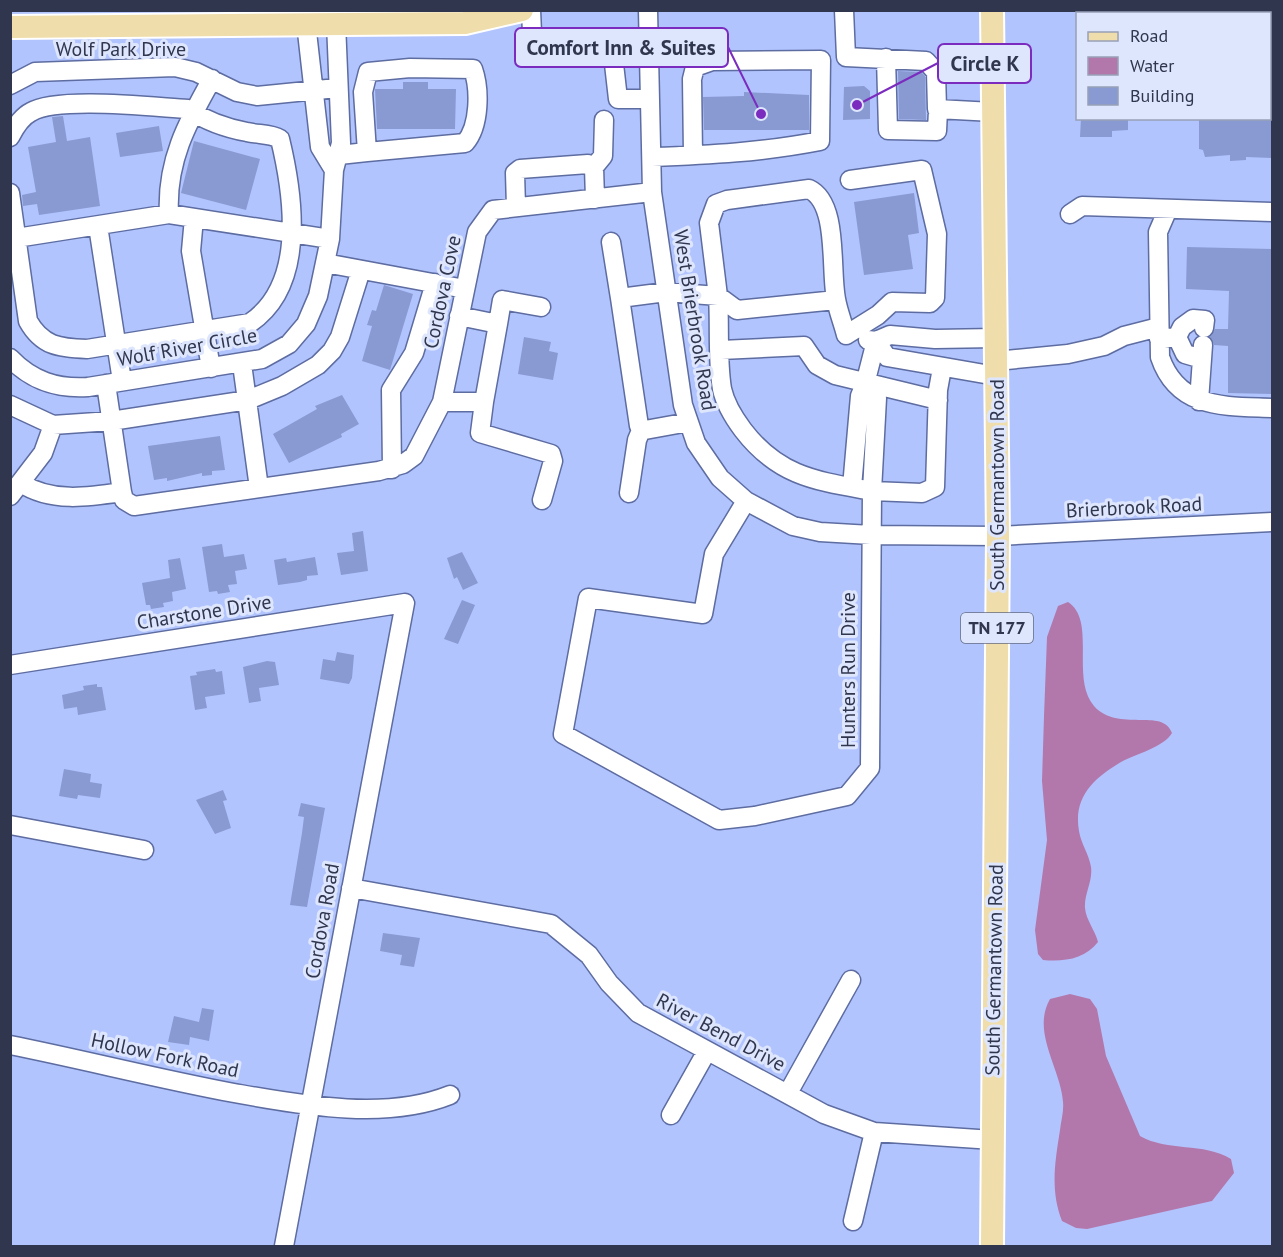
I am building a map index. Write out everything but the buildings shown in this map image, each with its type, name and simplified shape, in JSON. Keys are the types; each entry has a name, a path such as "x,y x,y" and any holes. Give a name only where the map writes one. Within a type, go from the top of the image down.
{"main road":[{"path":"10,27 308,17 465,23 522,10"},
{"name":"South Germantown Road","path":"992,10 998,536 992,1246"},
{"path":"1218,10 1254,12"}],"street":[{"path":"531,10 533,56 610,56 615,64 618,99 650,99"},
{"name":"West Brierbrook Road","path":"648,10 652,192 683,405 696,443 720,478 746,501 793,526 820,532 871,535 998,536"},
{"path":"844,10 846,57"},
{"path":"308,17 312,91 320,147 337,162 367,152 465,143 471,136 476,113 477,80 473,69 410,68 368,72 363,92 367,152"},
{"name":"Wolf River Circle","path":"10,358 30,375 50,384 72,388 242,364 277,351 299,335 313,313 325,264 341,142 332,17"},
{"path":"693,155 692,79 695,67 712,61 821,60 846,57 916,58 932,65 936,72 937,131 888,130 886,58"},
{"path":"652,157 772,151 820,141 821,60"},
{"name":"Wolf Park Drive","path":"10,85 35,72 175,68 196,72 237,93 257,96 337,88"},
{"path":"169,214 170,172 180,137 212,79"},
{"path":"10,136 16,125 30,112 53,104 188,108 228,128 273,135 280,139 291,186 292,234 279,293 266,312 250,322 117,345 68,348 42,340 35,334 28,321 14,239 10,193"},
{"path":"938,110 993,112"},
{"path":"595,199 594,167 603,156 604,120"},
{"path":"516,207 514,173 520,169 576,163 594,167"},
{"path":"846,335 878,315 892,302 930,303 935,298 937,234 922,170 850,180"},
{"path":"846,335 836,300 828,212 819,193 809,189 727,200 716,204 709,223 718,296 721,373 727,404 757,448 777,464 799,476 872,491 922,493 935,487 938,400 942,368"},
{"name":"Cordova Cove","path":"392,469 414,456 442,402 477,232 493,210 652,192"},
{"path":"1070,214 1082,206 1272,212"},
{"path":"1168,209 1158,232 1165,334 1160,357 1166,372 1176,386 1199,401 1272,408"},
{"path":"14,239 169,214 330,239"},
{"path":"194,218 191,251 211,368"},
{"path":"98,225 117,345 111,421 124,500 134,506 392,469 391,390 414,352 435,283"},
{"path":"611,242 636,419 642,428"},
{"path":"325,264 465,289"},
{"path":"10,405 53,425 111,421 248,400 282,386 318,365 332,351 340,337 361,270"},
{"path":"620,298 666,292 718,296 737,310 836,300"},
{"path":"541,307 502,300 480,433 551,454 553,461 542,500"},
{"path":"459,316 498,324"},
{"path":"876,341 888,357 942,368 996,369 1104,346 1124,336 1165,334 1182,327 1193,319 1205,320 1199,401"},
{"path":"1165,334 1185,354 1203,344"},
{"path":"846,335 876,341 890,335 935,339 996,338"},
{"path":"852,487 860,396 876,341"},
{"path":"721,350 804,346 817,365 835,375 938,400"},
{"path":"242,364 260,488"},
{"path":"865,384 877,398 871,535"},
{"path":"442,402 484,402"},
{"path":"642,428 688,422"},
{"path":"16,490 43,453 53,425"},
{"path":"629,493 637,440 642,428"},
{"path":"16,490 33,491 52,496 95,496 122,492"},
{"name":"Hunters Run Drive","path":"746,501 714,554 703,614 588,598 562,734 719,820 755,816 847,796 870,768 871,535"},
{"name":"Brierbrook Road","path":"998,536 1272,522"},
{"name":"Charstone Drive","path":"10,664 405,603"},
{"name":"Cordova Road","path":"284,1246 405,603"},
{"path":"10,825 144,850"},
{"name":"River Bend Drive","path":"351,888 551,924 589,955 609,983 638,1013 824,1114 874,1132 993,1140"},
{"path":"788,1093 851,980"},
{"name":"Hollow Fork Road","path":"10,1045 153,1077 310,1107 403,1108 428,1104 450,1095"},
{"path":"671,1114 706,1051"},
{"path":"853,1221 874,1132"}],"water":[{"path":"1068,602 1076,611 1081,622 1084,681 1087,694 1094,706 1104,714 1115,718 1159,722 1167,725 1172,733 1163,742 1111,768 1094,782 1083,798 1079,808 1079,831 1090,862 1091,872 1085,908 1098,942 1087,952 1074,958 1043,960 1038,954 1035,930 1047,840 1042,781 1047,637 1058,606"},
{"path":"1070,994 1090,999 1097,1009 1106,1056 1140,1136 1162,1144 1209,1150 1231,1159 1234,1173 1212,1201 1087,1229 1076,1228 1062,1221 1056,1198 1055,1176 1063,1102 1045,1037 1044,1024 1045,1012 1050,999"}],"place":[{"name":"Circle K","path":"857,105"},
{"name":"Comfort Inn & Suites","path":"761,114"}]}
